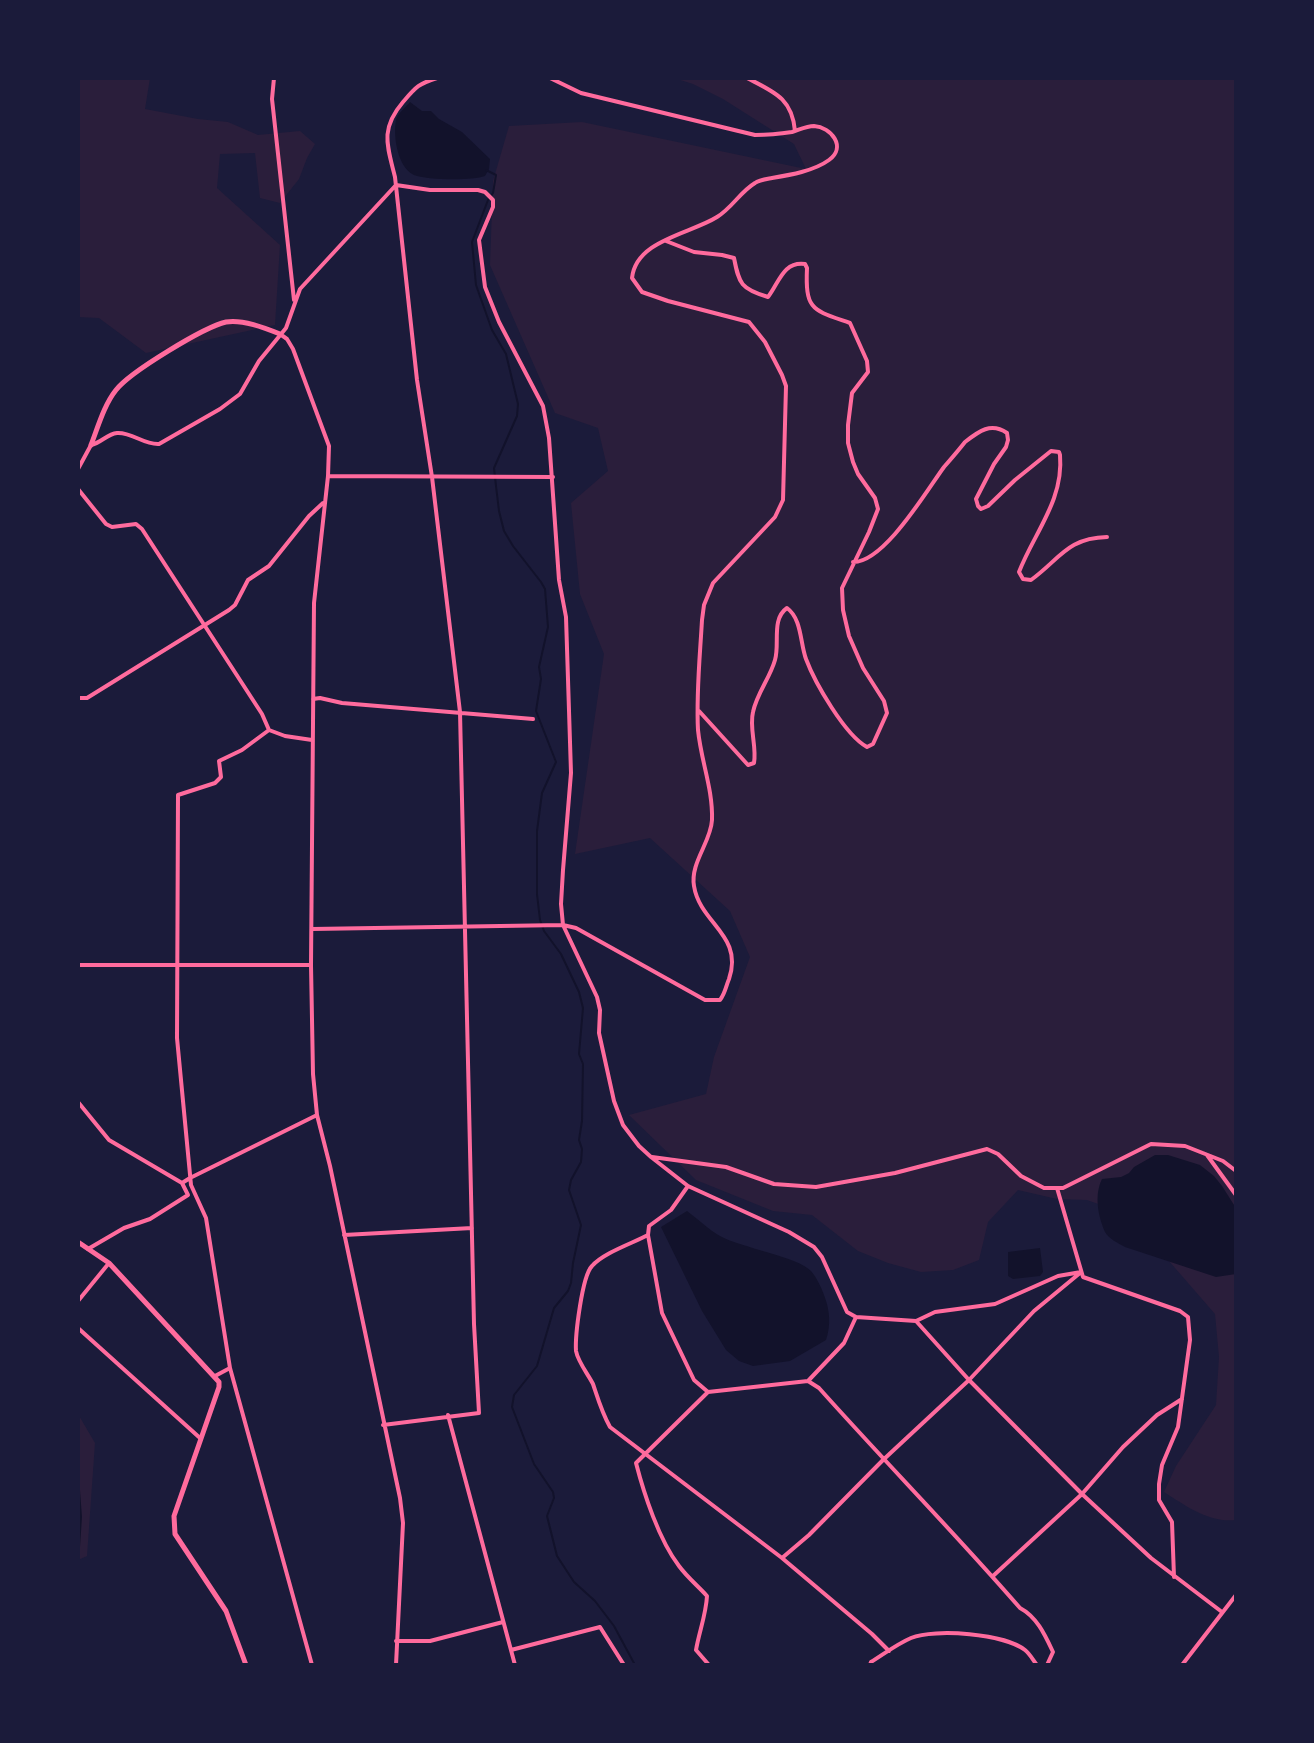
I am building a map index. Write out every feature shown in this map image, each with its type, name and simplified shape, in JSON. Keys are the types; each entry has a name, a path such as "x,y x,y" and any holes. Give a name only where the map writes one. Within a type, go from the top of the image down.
{"street":[{"path":"274,78 272,99 294,300"},
{"path":"384,1425 448,1415 479,1413 472,1228 460,712 432,477 417,380 396,185 388,149 388,129 392,116 419,84 437,78"},
{"path":"312,929 563,925 576,928 705,1000 720,1000 730,975 733,959 731,948 707,915 694,887 693,879 712,824 711,797 698,730 702,620 704,605 713,583 775,517 783,500 786,386 783,375 765,342 749,322 642,292 632,278 633,270 639,258 665,241 718,216 756,182 821,165 834,156 837,146 836,138 831,132 815,126 775,135 755,135 581,93 550,78"},
{"path":"747,78 781,97 792,112 795,131"},
{"path":"91,445 117,433 152,444 164,442 240,394 259,361 289,321 294,300 300,289 396,185"},
{"path":"396,185 430,190 478,190 489,195 493,200 493,207 479,240 485,287 499,322 543,406 553,477 559,580 566,617 571,772 561,904 563,925 597,997 600,1010 599,1033 614,1101 623,1125 639,1146 688,1186 789,1232 814,1247 822,1257 847,1312 856,1317 916,1321 935,1312 995,1304 1058,1276 1081,1272"},
{"path":"665,241 694,252 734,258 737,278 746,289 768,297 788,267 798,263 805,264 807,295 813,308 850,323 867,361 868,372 852,393 848,443 855,468 875,498 878,509 842,588 843,610 849,636 863,668 884,701 887,714 873,744 867,747 859,742 844,725 818,686 805,658 796,618 788,608 782,613 777,628 776,659 761,687 752,713 754,763 748,765 699,711"},
{"path":"78,470 108,403 126,379 204,331 227,322 237,322 280,334 287,339 293,349 328,446 328,476 314,603 311,965 313,1074 317,1115 400,1498 403,1523 396,1665"},
{"path":"853,562 859,562 873,553 894,535 965,442 990,427 999,428 1007,433 1008,440 976,499 981,509 988,506 1015,480 1051,451 1059,452 1060,455 1058,488 1046,519 1024,559 1019,572 1023,579 1031,580 1065,549 1082,540 1107,537"},
{"path":"328,476 553,477"},
{"path":"78,489 106,524 112,527 136,524 142,529 262,714 269,730 285,736 312,740"},
{"path":"78,699 87,698 235,605 248,580 270,566 309,516 324,502"},
{"path":"313,699 533,719"},
{"path":"269,730 242,750 219,761 220,777 215,783 178,795 177,1038 191,1185 206,1218 230,1368 312,1665"},
{"path":"78,965 311,965"},
{"path":"78,1102 109,1140 182,1184 188,1195 150,1219 124,1228 87,1249"},
{"path":"182,1184 317,1115"},
{"path":"651,1157 726,1167 774,1184 816,1187 895,1173 987,1149 998,1154 1021,1176 1044,1188 1063,1188 1151,1144 1185,1146 1223,1161 1236,1171"},
{"path":"1207,1154 1236,1195"},
{"path":"688,1186 671,1210 649,1226 648,1235 662,1313 694,1380 708,1392"},
{"path":"1058,1188 1083,1277 1180,1311 1188,1317 1190,1340 1178,1427 1162,1465 1159,1484 1159,1500 1172,1522 1174,1577"},
{"path":"344,1235 472,1228"},
{"path":"648,1235 592,1264 585,1275 576,1352 610,1427 782,1558 889,1651"},
{"path":"78,1242 109,1263 215,1376 219,1387 174,1516 175,1534 226,1611 246,1665"},
{"path":"78,1301 109,1263"},
{"path":"782,1558 809,1535 883,1460 969,1380 1034,1311 1081,1272"},
{"path":"808,1381 844,1343 856,1317"},
{"path":"916,1321 969,1380 1082,1494 1151,1558 1222,1612"},
{"path":"78,1329 200,1438"},
{"path":"215,1376 230,1368"},
{"path":"709,1665 696,1650 707,1596 678,1565 656,1525 636,1463 708,1392 808,1381 819,1388 1020,1608 1029,1612 1043,1631 1053,1652 1047,1665"},
{"path":"993,1576 1082,1494 1123,1447 1157,1415 1182,1398"},
{"path":"448,1415 515,1665"},
{"path":"1182,1665 1236,1595"},
{"path":"396,1641 430,1641 503,1622"},
{"path":"511,1650 600,1627 624,1665"},
{"path":"870,1665 870,1662 913,1637 957,1634 990,1636 1007,1641 1025,1650 1037,1665"}],"shaded area":[{"path":"78,78 150,78 145,109 228,122 258,135 300,131 315,144 299,179 280,203 260,198 255,153 220,154 217,188 280,245 275,325 146,353 99,318 78,317"},
{"path":"674,78 1236,78 1236,1520 1207,1516 1164,1492 1176,1466 1216,1405 1219,1357 1215,1314 1162,1253 1118,1211 1087,1200 1057,1199 1018,1190 988,1222 979,1260 953,1270 921,1272 888,1263 858,1251 812,1215 773,1211 696,1180 629,1115 706,1094 714,1057 750,957 730,911 650,838 575,854 604,654 580,594 571,503 608,471 598,428 555,413 490,265 493,181 509,126 582,122 806,169 794,144 723,99 693,84"},
{"path":"410,102 422,111 431,111 439,119 462,132 490,159 489,169 485,176 470,179 438,179 420,177 408,171 400,158 395,126 398,115"},
{"path":"1155,1155 1168,1155 1200,1165 1222,1186 1236,1208 1236,1274 1216,1277 1125,1247 1111,1239 1105,1232 1098,1206 1098,1192 1102,1179 1121,1177"},
{"path":"687,1211 720,1236 794,1261 811,1271 828,1306 829,1323 826,1340 790,1361 753,1366 739,1361 726,1350 702,1311 661,1227"},
{"path":"1040,1248 1043,1272 1040,1276 1013,1279 1008,1276 1008,1252"},
{"path":"78,1414 95,1443 87,1556 78,1560"}],"waterway":[{"path":"486,170 496,175 493,193 488,200 472,242 476,285 492,330 506,354 518,404 517,416 494,468 499,511 504,531 545,589 548,627 539,667 541,679 536,711 556,762 542,793 537,831 537,894 540,920 544,931 561,954 579,992 583,1008 579,1054 583,1064 582,1121 579,1140 582,1149 581,1162 571,1180 569,1190 581,1225 571,1283 568,1291 554,1308 537,1366 514,1395 512,1407 534,1464 553,1492 554,1498 547,1516 557,1556 574,1582 595,1601 614,1626 635,1665"},
{"path":"78,1477 81,1517 78,1562"}]}
